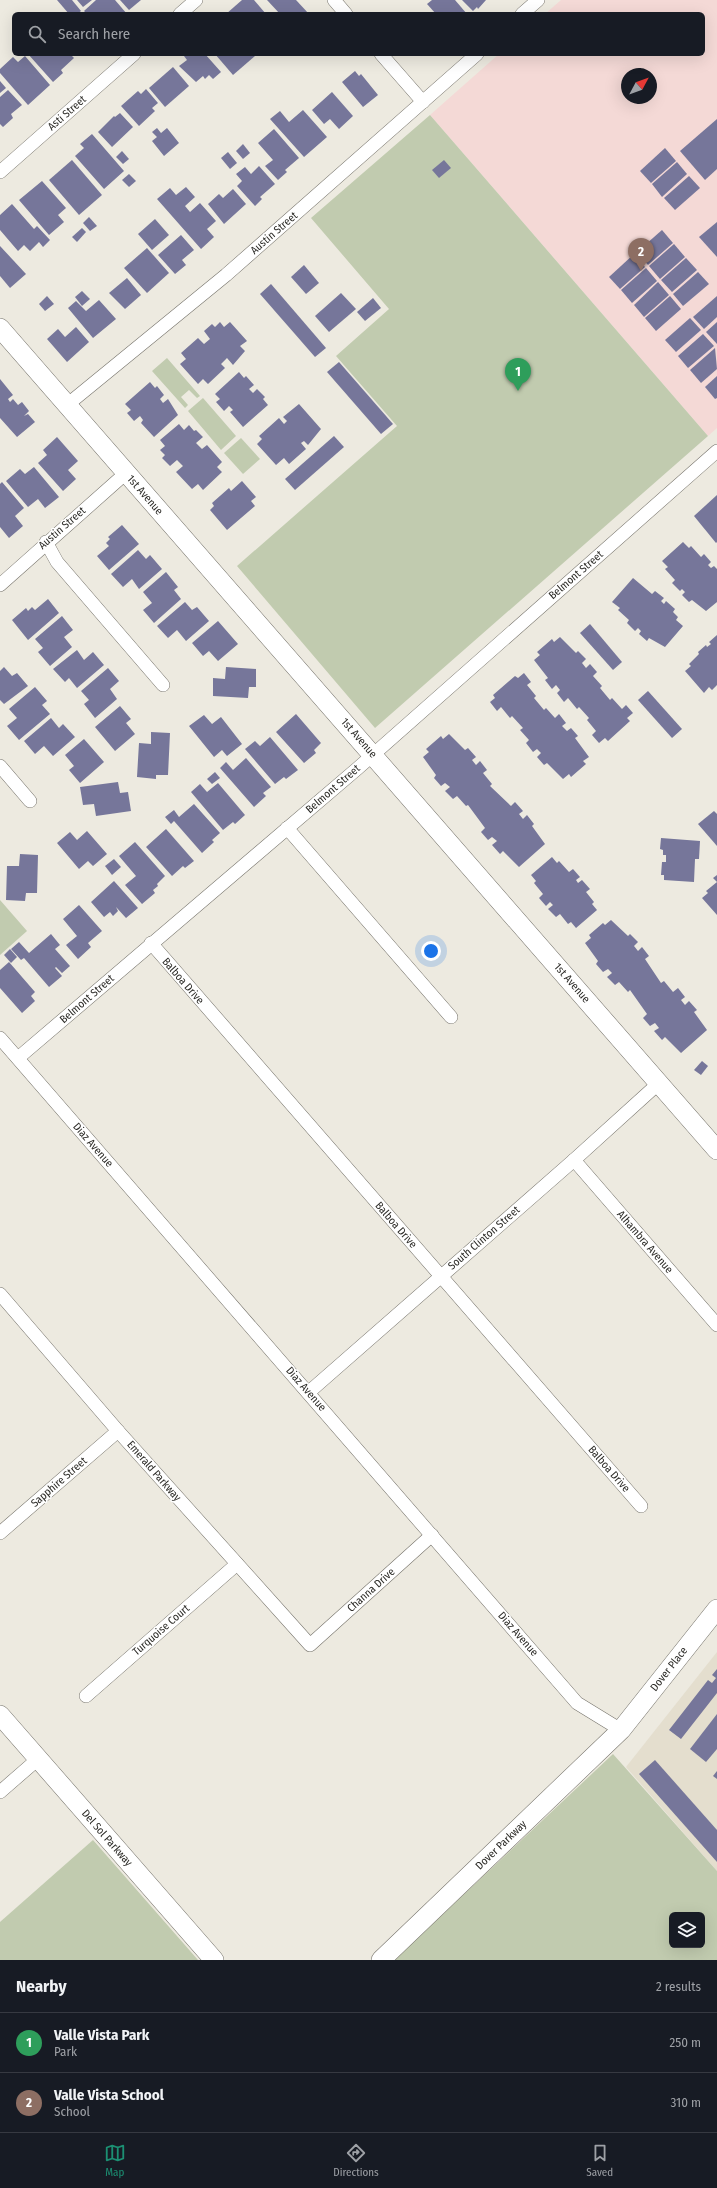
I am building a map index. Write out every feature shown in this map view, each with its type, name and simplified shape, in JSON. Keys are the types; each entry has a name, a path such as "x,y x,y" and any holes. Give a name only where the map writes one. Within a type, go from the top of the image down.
{"street":[{"path":"182,12 196,0"},
{"path":"334,0 344,12"},
{"path":"524,12 538,0"},
{"name":"Asti Street","path":"0,172 132,56"},
{"path":"383,56 423,102"},
{"name":"Austin Street","path":"67,405 226,275 475,56"},
{"name":"1st Avenue","path":"0,328 717,1150"},
{"name":"Belmont Street","path":"18,1058 373,754 717,451"},
{"name":"Austin Street","path":"0,585 46,542 126,473"},
{"path":"46,542 57,562 163,685"},
{"path":"0,766 30,801"},
{"path":"287,828 451,1017"},
{"name":"Balboa Drive","path":"151,943 440,1277 641,1506"},
{"name":"Diaz Avenue","path":"0,1038 309,1392 577,1703 621,1730"},
{"name":"South Clinton Street","path":"309,1392 574,1160 659,1083"},
{"name":"Alhambra Avenue","path":"574,1160 717,1325"},
{"name":"Emerald Parkway","path":"1,1296 118,1431 310,1645"},
{"name":"Sapphire Street","path":"0,1533 118,1431"},
{"name":"Channa Drive","path":"310,1645 432,1534"},
{"name":"Turquoise Court","path":"86,1696 237,1564"},
{"name":"Dover Place","path":"621,1730 717,1609"},
{"name":"Del Sol Parkway","path":"0,1716 214,1960"},
{"name":"Dover Parkway","path":"381,1960 621,1730"},
{"path":"0,1792 38,1759"}],"shaded area":[{"path":"561,0 717,0 717,428 708,436 430,115 497,56 705,56 705,12 547,12"},
{"path":"717,1652 717,1871 626,1767"}],"green space":[{"path":"430,115 708,436 375,728 237,566 397,426 336,356 389,309 311,218"},
{"path":"167,358 200,396 197,398 189,390 181,397 188,405 185,408 152,371"},
{"path":"203,398 236,436 221,450 188,411"},
{"path":"241,438 260,459 243,474 224,453"},
{"path":"0,900 27,931 0,955"},
{"path":"613,1754 717,1871 717,1960 394,1960"},
{"path":"93,1840 198,1960 0,1960 0,1922"}],"building":[{"path":"57,0 72,0 81,11 67,12"},
{"path":"77,0 92,0 83,7"},
{"path":"96,0 115,0 125,12 85,12 84,11"},
{"path":"120,0 141,0 129,10"},
{"path":"242,0 254,0 264,12 228,12"},
{"path":"267,0 296,0 307,12 278,12"},
{"path":"432,0 455,0 465,12 434,12 427,4"},
{"path":"462,0 486,0 478,9 477,7 473,11"},
{"path":"25,56 50,85 28,105 0,73 0,69 13,57 18,62"},
{"path":"30,56 72,56 74,58 61,70 63,73 53,82"},
{"path":"184,56 207,56 221,72 213,79 209,75 205,79 203,76 196,82 179,66 187,60"},
{"path":"217,56 255,56 233,75"},
{"path":"173,67 189,86 165,107 149,88"},
{"path":"355,71 359,76 361,74 378,95 363,107 342,82"},
{"path":"0,81 6,88 0,93"},
{"path":"146,89 158,103 152,108 155,111 139,126 121,106 138,91 141,94"},
{"path":"8,90 22,105 11,114 13,118 3,127 0,124 0,97"},
{"path":"332,92 353,116 339,129 330,119 324,124 312,110"},
{"path":"303,110 327,137 304,157 270,119 280,111 289,122"},
{"path":"120,113 133,127 112,147 98,132 114,116 115,117"},
{"path":"717,119 717,169 705,180 680,151"},
{"path":"157,128 161,133 167,128 179,143 164,156 152,141 157,137 152,132"},
{"path":"274,129 299,158 285,170 287,172 278,180 265,166 273,160 258,143"},
{"path":"92,134 124,171 104,189 75,156 84,148 80,144"},
{"path":"243,144 250,153 243,159 236,151"},
{"path":"665,148 676,161 651,183 640,171"},
{"path":"122,151 129,159 123,164 116,157"},
{"path":"228,152 237,163 230,169 221,158"},
{"path":"72,160 102,195 79,215 49,180"},
{"path":"444,160 451,168 439,178 432,170"},
{"path":"677,162 687,174 662,197 652,184"},
{"path":"259,166 275,184 260,197 262,199 255,206 237,186 242,181 236,174 245,167 251,174"},
{"path":"129,174 136,181 129,187 122,180"},
{"path":"689,176 700,188 675,210 664,198"},
{"path":"42,181 66,208 58,215 64,222 49,235 19,200"},
{"path":"186,187 195,197 185,206 190,212 200,203 216,221 207,229 214,237 201,249 157,199 170,188 176,195"},
{"path":"233,189 246,204 224,224 208,204 219,194 223,198"},
{"path":"12,204 34,229 37,226 50,240 43,247 39,242 30,251 24,245 18,251 0,230 0,215"},
{"path":"89,217 97,226 90,231 83,223"},
{"path":"155,219 169,235 152,250 138,234"},
{"path":"717,222 717,257 699,237"},
{"path":"82,228 86,232 77,242 72,237"},
{"path":"662,230 673,243 648,265 637,252"},
{"path":"181,235 194,250 182,260 186,265 175,274 158,255"},
{"path":"674,244 685,257 660,279 649,266"},
{"path":"0,246 26,274 10,288 0,276"},
{"path":"147,248 169,273 147,293 124,268"},
{"path":"634,254 645,267 620,289 609,277"},
{"path":"686,258 697,270 672,292 661,280"},
{"path":"304,265 319,283 306,294 291,277"},
{"path":"646,268 657,281 632,303 621,290"},
{"path":"698,272 709,284 683,306 673,294"},
{"path":"127,278 141,295 125,309 109,293"},
{"path":"658,282 669,295 644,317 634,305"},
{"path":"271,284 326,348 315,357 260,294"},
{"path":"82,291 90,299 82,306 75,297"},
{"path":"341,293 356,309 329,332 315,316"},
{"path":"47,296 54,304 45,311 39,304"},
{"path":"670,296 681,309 656,331 645,318"},
{"path":"717,296 717,317 704,329 693,317"},
{"path":"373,298 381,308 365,321 357,312"},
{"path":"99,300 116,319 93,338 68,308 76,301 86,311"},
{"path":"690,318 701,330 676,352 665,340"},
{"path":"220,322 224,327 230,322 247,341 240,346 245,351 233,365 227,358 221,364 225,368 208,384 203,379 198,384 180,364 186,359 181,353 198,338 204,344 210,339 204,331 212,324 215,327"},
{"path":"717,322 717,344 706,332"},
{"path":"76,327 89,342 67,362 47,339 58,329 65,337"},
{"path":"703,334 714,346 688,368 678,356"},
{"path":"715,348 717,369 701,383 690,370"},
{"path":"339,362 393,424 381,434 327,372"},
{"path":"239,372 244,378 246,376 254,385 249,389 253,393 257,389 265,397 263,399 268,405 243,427 230,412 233,410 229,406 224,411 216,402 220,399 215,394"},
{"path":"717,376 717,398 715,399 705,387"},
{"path":"0,379 13,395 8,399 10,402 13,399 18,405 22,402 29,411 24,416 28,414 35,422 17,437 0,418"},
{"path":"150,382 155,388 157,386 164,395 160,399 163,403 168,399 178,415 154,437 141,423 143,420 140,416 134,421 127,413 131,410 125,404"},
{"path":"299,404 321,429 308,445 304,441 301,443 306,449 289,464 284,458 276,465 257,444 262,439 259,436 279,418 284,424 287,421 283,417"},
{"path":"179,424 184,430 189,425 194,431 196,430 203,437 196,443 202,449 207,445 222,462 217,467 222,472 203,490 198,484 192,489 176,472 183,466 177,460 170,466 162,458 165,455 160,450 165,446 160,440"},
{"path":"334,436 344,447 295,490 285,479"},
{"path":"57,437 78,461 68,470 76,479 63,491 38,463 47,455 43,450"},
{"path":"34,467 59,497 45,508 38,499 28,507 6,481 20,469 25,474"},
{"path":"242,481 256,497 251,501 255,506 227,530 210,510 214,506 212,503 229,488 231,491"},
{"path":"2,482 24,508 15,516 23,526 9,538 0,527 0,484"},
{"path":"717,495 717,542 716,543 694,516"},
{"path":"122,525 139,544 109,570 97,556 109,546 106,543 110,539 108,537"},
{"path":"683,542 689,548 691,546 701,557 704,554 711,562 708,565 711,568 714,566 717,569 717,602 706,611 692,600 689,602 682,595 685,592 682,589 680,591 672,583 675,580 665,569 668,567 662,561"},
{"path":"138,550 146,559 150,555 162,569 139,589 132,579 123,587 111,574"},
{"path":"166,572 178,587 174,590 181,599 154,623 143,610 152,603 143,592"},
{"path":"633,578 652,594 655,591 664,598 661,601 664,604 666,601 675,609 673,612 678,617 676,620 683,626 665,647 649,638 647,641 639,634 641,631 638,628 635,631 627,623 629,620 618,610 620,608 612,602"},
{"path":"48,599 59,613 28,640 12,620 26,608 28,611 32,607 35,610"},
{"path":"185,602 192,610 197,607 209,621 186,641 177,630 168,638 157,626"},
{"path":"62,616 73,630 64,637 72,647 50,666 38,652 43,648 35,639"},
{"path":"218,621 238,644 218,661 209,651 203,656 192,643"},
{"path":"590,624 622,662 613,670 580,633"},
{"path":"717,635 717,685 712,690 709,687 704,693 685,671 691,666 689,664 699,654 698,652 706,645 707,647 711,644 709,642"},
{"path":"560,637 576,653 578,651 586,659 582,663 586,668 590,664 597,672 593,676 602,686 600,688 610,700 612,698 622,709 626,705 633,713 627,718 630,721 608,741 605,738 599,743 592,735 596,731 587,720 589,718 579,707 577,709 568,698 564,702 557,693 560,690 556,685 552,689 545,680 548,678 534,660 540,655 537,652 552,639 554,642"},
{"path":"77,650 84,660 93,652 104,665 77,688 69,678 65,682 53,669"},
{"path":"4,667 12,676 17,673 28,686 4,704 0,700 0,671"},
{"path":"226,667 256,669 256,687 249,687 248,698 213,696 213,678 225,679"},
{"path":"108,668 119,681 110,689 117,699 95,718 84,704 89,700 81,691"},
{"path":"524,673 531,682 527,685 536,696 534,698 544,710 546,708 555,718 559,714 566,723 562,726 567,731 571,728 578,736 575,738 589,757 583,761 586,764 571,777 569,774 563,779 547,763 544,765 537,757 541,753 537,749 533,752 526,743 529,740 520,730 523,728 512,716 510,718 501,707 497,711 490,702 495,698 493,695 515,676 518,678"},
{"path":"35,687 47,701 42,705 50,714 19,740 7,726 17,718 9,709"},
{"path":"648,691 682,729 672,738 638,700"},
{"path":"120,706 131,719 126,723 135,734 115,751 95,727"},
{"path":"296,714 321,743 314,750 316,753 304,763 276,732"},
{"path":"204,715 212,724 221,717 242,744 227,756 222,750 214,757 189,726"},
{"path":"51,718 59,728 63,724 75,737 53,756 44,746 35,754 24,741"},
{"path":"151,732 170,733 168,775 156,775 156,779 137,777 139,743 151,744"},
{"path":"449,734 465,750 468,748 476,757 472,760 476,765 480,761 487,770 483,773 492,784 490,786 511,806 515,802 523,811 519,814 523,819 527,815 534,824 532,826 545,844 519,867 503,851 500,854 492,845 497,841 492,837 488,840 481,832 485,828 468,805 466,806 457,796 453,799 445,791 450,787 445,783 441,786 434,778 436,775 423,757 429,752 426,749 441,736 443,739"},
{"path":"270,737 298,770 286,779 284,777 275,784 245,749 255,741 260,746"},
{"path":"84,739 104,762 80,783 69,770 74,766 65,755"},
{"path":"246,758 271,787 263,793 266,796 254,807 220,768 226,762 233,770"},
{"path":"215,772 220,778 212,784 207,779"},
{"path":"118,782 120,793 128,792 131,811 96,816 94,804 83,805 80,787"},
{"path":"218,783 245,815 235,824 233,822 223,830 191,792 200,784 207,792"},
{"path":"194,804 220,833 212,840 214,842 202,853 174,821 171,824 165,817 174,810 179,817"},
{"path":"714,811 717,814 717,846 698,824"},
{"path":"166,829 194,861 185,868 183,866 172,876 146,847"},
{"path":"87,831 107,854 93,866 88,861 79,869 57,843 70,832 77,840"},
{"path":"661,838 700,841 699,859 695,859 694,882 664,880 664,875 661,875 662,862 666,862 666,855 663,855 663,850 660,849"},
{"path":"135,842 165,876 153,890 155,893 142,904 125,885 136,876 119,856"},
{"path":"20,854 38,855 37,893 26,893 25,901 6,900 7,866 19,866"},
{"path":"552,857 557,863 559,861 569,872 573,869 580,877 576,880 578,883 582,880 590,889 586,892 594,902 592,904 597,910 576,928 571,922 568,924 560,914 556,917 548,909 553,905 550,902 546,906 539,898 543,894 534,883 536,881 531,875"},
{"path":"114,859 121,867 112,875 105,866"},
{"path":"717,875 717,882 713,878"},
{"path":"114,881 138,908 126,918 116,907 118,911 113,916 110,912 104,917 91,902"},
{"path":"717,882 717,915 702,898 708,893 706,891"},
{"path":"79,905 102,931 88,943 91,947 78,959 66,945 77,936 63,919"},
{"path":"611,920 628,936 630,934 638,942 634,946 638,951 642,947 649,956 645,959 661,983 664,981 673,992 678,988 685,997 681,1000 685,1005 689,1001 697,1010 694,1012 707,1030 681,1053 665,1037 662,1040 654,1031 659,1028 655,1023 650,1026 643,1018 647,1014 630,990 628,992 619,982 615,985 607,977 612,973 608,969 603,972 596,964 598,961 585,943 591,938 589,935 603,923 605,925"},
{"path":"51,934 60,945 55,949 70,966 62,973 56,967 55,968 62,976 49,987 24,958 21,960 11,949 19,942 29,953"},
{"path":"10,949 17,957 11,963 4,955"},
{"path":"9,962 35,992 31,996 35,1001 22,1013 0,988 0,970"},
{"path":"702,1061 708,1066 701,1075 694,1070"},
{"path":"717,1669 717,1693 681,1739 669,1730 708,1680 712,1683 716,1678 712,1675"},
{"path":"717,1714 717,1749 706,1762 690,1749"},
{"path":"655,1760 717,1830 717,1862 639,1774"},
{"path":"717,1771 717,1779 713,1776"}],"place":[{"name":"Valle Vista School","path":"641,271"},
{"name":"Valle Vista Park","path":"518,391"}]}
